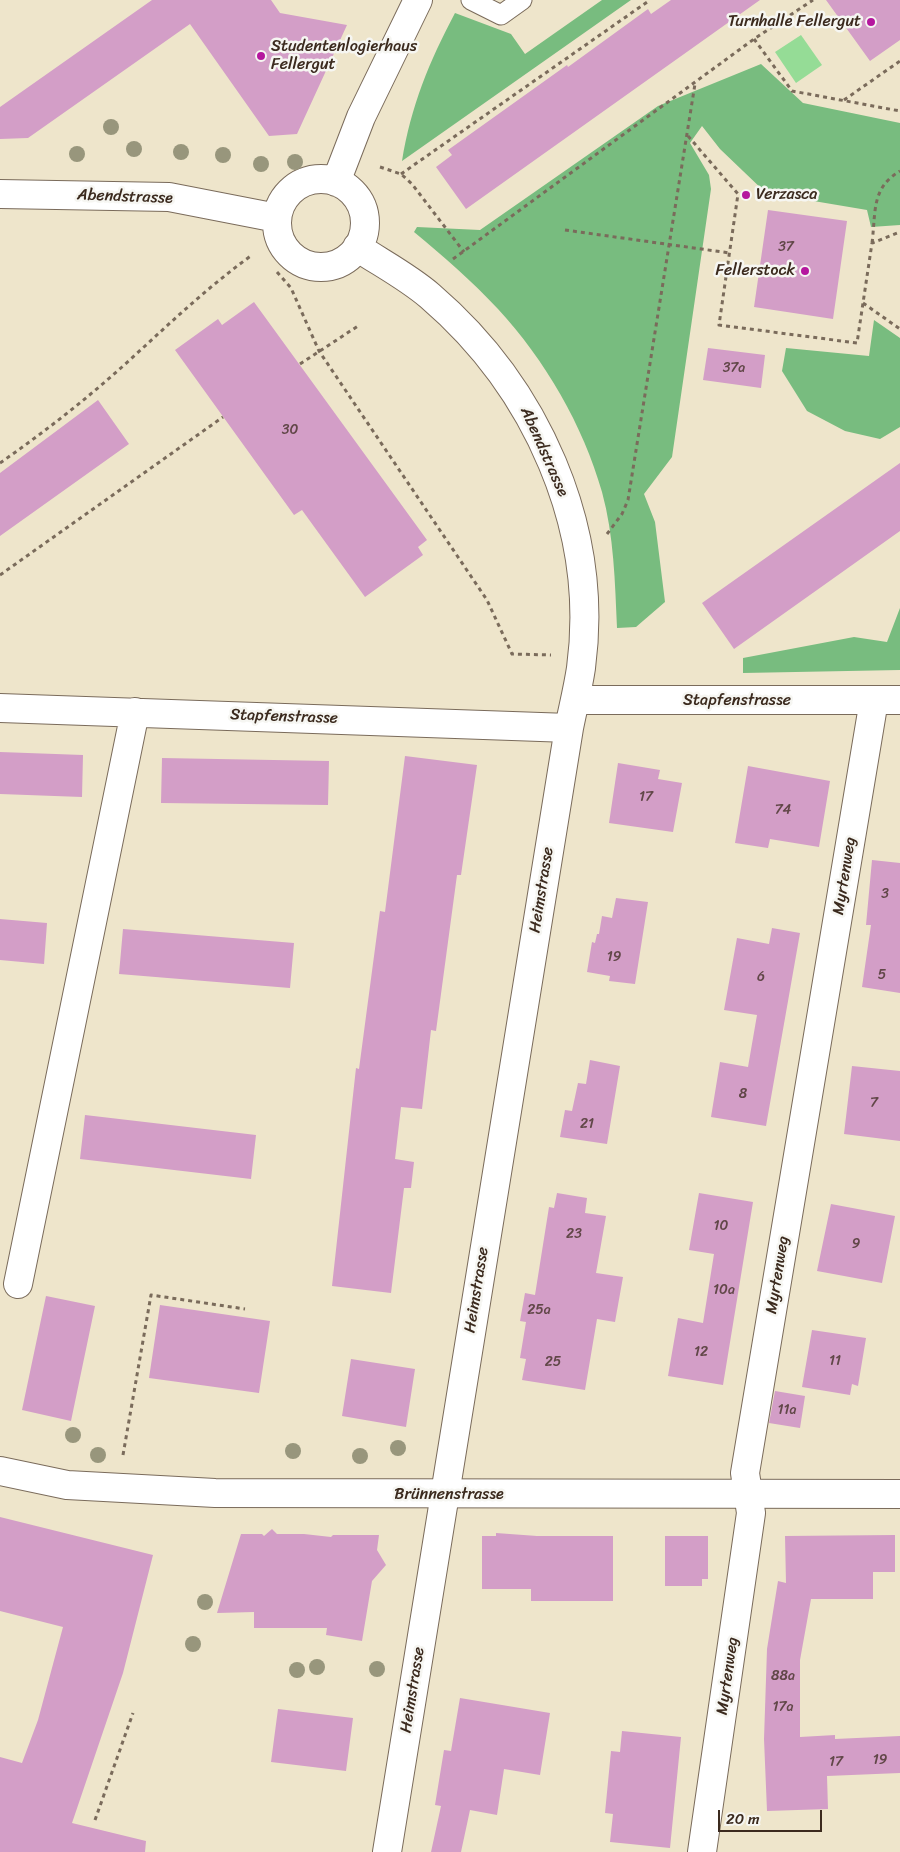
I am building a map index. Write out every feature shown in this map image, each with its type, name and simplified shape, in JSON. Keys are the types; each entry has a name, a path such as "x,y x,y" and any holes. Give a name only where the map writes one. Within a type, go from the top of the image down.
{"street":[{"path":"336,182 361,117 418,0"},
{"path":"323,180 336,182 354,194 361,206 365,222 363,234 357,247 340,262 323,267 310,266 299,262 284,246 278,232 277,218 282,202 300,184 323,180"},
{"name":"Abendstrasse","path":"0,194 169,197 277,218"},
{"name":"Abendstrasse","path":"357,247 428,295 465,329 487,354 516,392 558,476 569,508 581,571 583,648 569,728"},
{"name":"Stapfenstrasse","path":"575,700 887,700"},
{"name":"Myrtenweg","path":"702,1852 751,1514 746,1473 887,700"},
{"name":"Stapfenstrasse","path":"0,708 569,728"},
{"path":"18,1284 135,712"},
{"name":"Heimstrasse","path":"387,1852 569,728"},
{"name":"Brünnenstrasse","path":"0,1470 68,1485 215,1494 900,1494"}],"lane":[{"path":"471,0 501,15 522,0"}],"path":[{"path":"401,174 650,0"},
{"path":"453,259 695,84 754,39 813,0"},
{"path":"754,39 792,91 900,111"},
{"path":"843,101 900,61"},
{"path":"605,536 626,506 695,84"},
{"path":"688,136 738,194 719,325 857,342 878,193 887,179 900,171"},
{"path":"380,167 401,174 412,184 464,252"},
{"path":"565,230 730,253"},
{"path":"872,243 900,232"},
{"path":"0,463 59,420 121,368 211,285 252,255"},
{"path":"277,272 291,288 319,351 487,600 512,654 551,655"},
{"path":"863,303 900,329"},
{"path":"300,364 358,326"},
{"path":"0,575 223,417"},
{"path":"122,1459 151,1295 245,1309"},
{"path":"95,1820 133,1714"}],"green space":[{"path":"602,0 631,0 402,161 410,122 422,85 455,13 511,34 525,54"},
{"path":"801,35 822,65 796,83 775,52"},
{"path":"761,64 803,103 900,123 900,225 871,227 867,210 766,193 720,149 702,126 690,143 709,175 711,189 672,457 644,494 655,522 665,602 636,627 617,628 613,559 606,509 594,467 573,418 547,372 498,309 414,232 417,227 480,230 658,106"},
{"path":"874,320 900,338 900,427 880,439 845,431 807,411 782,371 786,348 869,356"},
{"path":"900,608 900,670 743,673 743,658 854,637 887,642"}],"building":[{"name":"Studentenlogierhaus Fellergut","path":"152,0 271,0 280,13 347,25 297,134 269,136 190,24 28,138 0,139 0,107"},
{"path":"671,0 760,0 466,209 436,167 452,155 448,150 648,9 651,14"},
{"name":"Turnhalle Fellergut","path":"826,0 900,0 900,40 870,61"},
{"name":"Fellerstock","path":"768,210 847,221 833,319 754,307"},
{"path":"254,302 427,540 418,547 423,555 365,597 302,510 294,515 175,350 218,319 222,325"},
{"path":"708,348 765,355 761,388 703,380"},
{"path":"98,400 129,444 0,536 0,473"},
{"path":"900,463 900,531 734,649 702,603"},
{"path":"0,752 83,755 82,797 0,794"},
{"path":"405,756 477,765 461,875 457,875 436,1031 431,1030 422,1109 401,1107 395,1159 414,1162 411,1188 404,1188 391,1293 332,1286 356,1068 359,1069 380,911 385,912"},
{"path":"162,758 329,761 328,805 161,803"},
{"path":"618,763 660,770 658,779 682,783 673,832 609,823"},
{"path":"748,766 830,781 819,847 770,839 768,848 735,843"},
{"path":"872,860 900,863 900,993 862,987 871,925 866,925"},
{"path":"616,898 648,902 635,984 609,981 610,976 587,972 592,942 595,943 597,934 599,934 602,916 612,918"},
{"path":"0,919 47,923 44,964 0,960"},
{"path":"772,928 800,933 766,1126 711,1117 720,1062 748,1067 757,1015 724,1010 737,938 769,944"},
{"path":"123,929 294,943 290,988 119,974"},
{"path":"590,1060 620,1066 607,1144 560,1137 565,1110 572,1111 578,1083 586,1084"},
{"path":"852,1066 900,1071 900,1141 844,1134"},
{"path":"85,1115 256,1135 251,1179 80,1159"},
{"path":"557,1193 587,1198 585,1213 606,1216 596,1273 623,1277 615,1322 597,1319 585,1390 522,1380 526,1359 520,1358 526,1322 520,1321 525,1293 535,1295 549,1207 554,1208"},
{"path":"699,1193 753,1202 723,1385 668,1376 678,1318 703,1323 714,1254 689,1250"},
{"path":"831,1204 895,1216 882,1283 817,1271"},
{"path":"46,1296 95,1306 71,1421 22,1410"},
{"path":"160,1305 270,1321 259,1393 149,1378"},
{"path":"812,1330 866,1338 858,1386 852,1384 850,1395 802,1387"},
{"path":"351,1359 415,1369 406,1427 342,1416"},
{"path":"775,1391 805,1396 800,1428 769,1423"},
{"path":"0,1517 153,1555 123,1673 72,1823 146,1841 145,1852 0,1852 0,1757 22,1763 38,1720 63,1627 0,1611"},
{"path":"272,1529 277,1534 331,1537 333,1535 379,1535 377,1550 386,1565 372,1581 362,1641 326,1635 327,1628 254,1628 254,1612 217,1613 241,1534 262,1534 264,1536"},
{"path":"496,1533 537,1536 613,1536 613,1601 531,1601 531,1589 482,1589 482,1536 496,1536"},
{"path":"895,1535 895,1572 873,1572 873,1599 811,1599 800,1660 800,1737 835,1735 835,1739 900,1736 900,1773 827,1776 828,1809 767,1811 764,1739 767,1649 778,1581 786,1583 785,1536"},
{"path":"665,1536 708,1536 708,1579 702,1579 702,1586 665,1586"},
{"path":"460,1698 550,1713 540,1775 504,1769 497,1815 470,1810 461,1852 431,1852 441,1806 435,1805 444,1750 451,1751"},
{"path":"278,1709 353,1718 346,1771 271,1762"},
{"path":"622,1731 681,1737 670,1848 610,1842 613,1814 605,1813 611,1751 620,1752"}],"place":[{"name":"Turnhalle Fellergut","path":"871,22"},
{"name":"Studentenlogierhaus Fellergut","path":"261,56"},
{"name":"Verzasca","path":"746,195"},
{"name":"Fellerstock","path":"805,271"}]}
